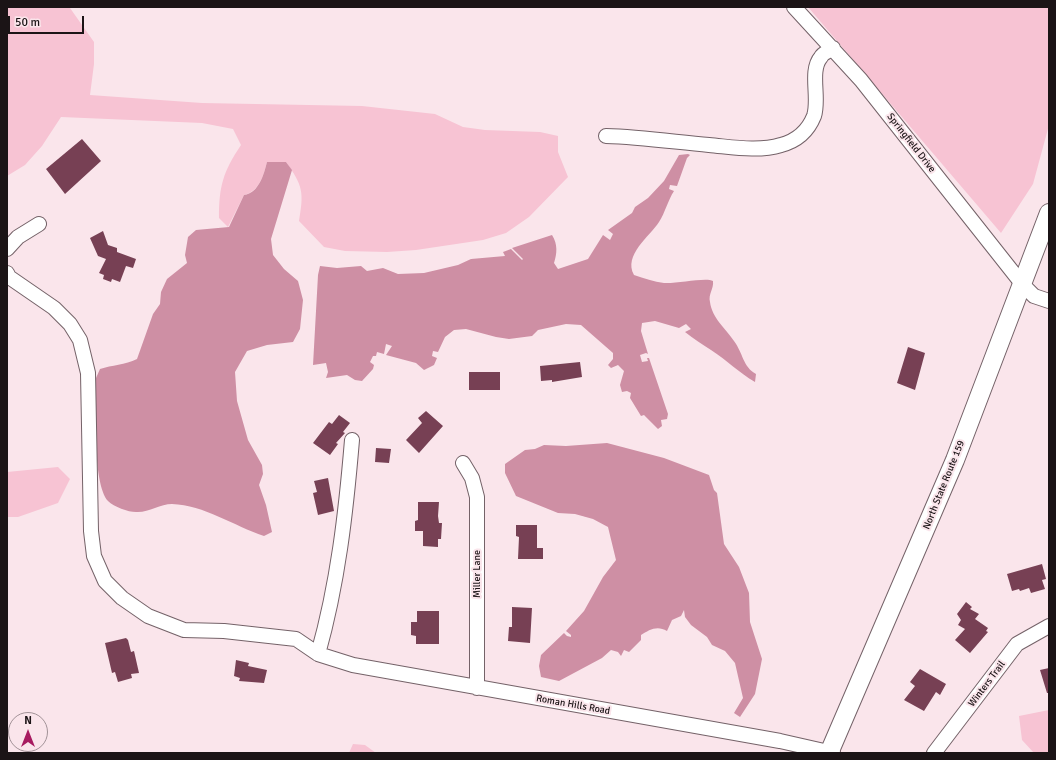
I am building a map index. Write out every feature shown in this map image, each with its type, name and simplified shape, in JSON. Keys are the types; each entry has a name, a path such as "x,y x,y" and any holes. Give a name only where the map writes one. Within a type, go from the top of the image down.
{"main road":[{"name":"North State Route 159","path":"831,753 955,460 1023,285 1049,213"}],"street":[{"name":"Springfield Drive","path":"794,7 833,48 895,122 1023,285 1034,296 1049,301"},
{"path":"606,136 737,148 763,148 781,145 798,138 808,128 814,116 817,103 815,73 817,63 821,56 833,48"},
{"path":"7,249 18,237 38,224"},
{"name":"Roman Hills Road","path":"7,273 9,277 54,308 70,324 80,340 86,357 88,373 91,531 94,556 105,581 122,598 148,616 184,630 224,632 296,639 318,654 353,665 780,741 831,753"},
{"path":"318,654 327,621 341,552 352,440"},
{"name":"Miller Lane","path":"463,463 472,478 477,497 476,688"},
{"name":"Winters Trail","path":"934,753 1018,644 1049,626"}],"shaded area":[{"path":"7,7 70,8 94,42 94,64 90,95 202,103 362,106 435,114 463,127 485,130 540,132 558,136 558,152 568,177 529,217 506,233 483,240 416,250 387,252 345,251 324,247 299,221 302,196 301,190 296,177 286,162 267,162 260,182 254,190 244,195 228,227 219,218 219,207 223,180 230,163 241,145 233,129 202,123 61,117 42,146 25,165 7,176"},
{"path":"808,7 1049,7 1049,125 1033,184 1001,233"},
{"path":"679,155 690,155 687,158 677,186 670,185 669,189 674,191 663,215 635,253 632,260 634,275 653,281 669,283 704,280 713,281 710,299 713,313 737,346 748,368 756,374 755,382 685,332 691,329 686,324 679,328 655,321 642,323 641,331 648,354 646,353 640,355 642,362 648,361 647,358 649,358 668,414 667,419 661,420 662,426 658,429 644,415 641,416 630,398 631,393 627,391 622,392 620,385 624,371 618,365 611,368 608,365 613,359 613,353 581,325 566,324 538,330 532,336 509,339 466,329 454,330 445,337 438,352 433,351 432,356 437,358 434,365 424,370 416,363 386,355 392,346 386,344 384,354 377,352 376,356 373,356 370,362 374,365 373,369 362,381 355,380 347,375 326,378 328,372 326,363 313,365 318,275 320,266 337,268 361,266 367,271 383,268 398,274 424,273 458,265 471,259 505,256 503,252 511,249 522,260 523,259 512,248 552,235 556,249 554,263 558,269 588,259 603,235 610,240 613,234 608,230 632,213 635,207 648,198 664,181"},
{"path":"267,162 286,162 292,170 271,239 273,255 284,269 298,281 303,300 300,329 293,342 267,345 247,351 235,372 237,401 248,440 262,465 263,474 259,485 266,505 272,532 264,536 207,512 184,505 168,504 140,512 133,512 117,507 108,501 103,492 99,478 96,442 96,378 100,369 128,363 137,359 153,314 160,304 161,292 167,279 187,263 185,255 188,237 196,230 229,227 244,195 254,191 260,182"},
{"path":"607,443 664,458 709,475 714,490 717,493 724,544 739,567 749,593 750,622 762,659 755,694 740,717 734,713 743,698 735,663 725,651 712,645 707,637 691,625 685,617 684,610 681,616 672,620 667,631 656,628 647,631 641,635 641,640 629,652 624,650 621,656 618,652 611,650 602,658 559,681 541,677 539,666 541,655 564,633 571,637 571,635 566,631 584,611 603,577 616,560 608,527 593,519 575,514 558,513 516,496 505,473 505,464 525,450 535,449 544,445 566,446"},
{"path":"58,467 70,479 58,503 18,517 7,517 7,472"},
{"path":"1049,710 1049,753 1034,753 1022,740 1019,716"},
{"path":"353,744 365,745 376,753 349,753"}],"building":[{"path":"82,139 101,161 65,194 46,169"},
{"path":"103,231 108,245 117,248 117,252 136,259 133,268 126,266 120,282 112,279 111,282 103,279 104,275 99,273 106,259 98,256 90,238"},
{"path":"908,347 925,353 915,390 897,383"},
{"path":"580,362 582,377 552,382 552,380 541,381 540,366"},
{"path":"469,372 500,372 500,390 469,390"},
{"path":"426,411 443,426 419,453 406,440 422,423 418,418"},
{"path":"339,415 350,423 343,432 345,433 336,443 338,444 330,455 313,443 329,422 332,424"},
{"path":"376,448 391,449 389,463 375,462"},
{"path":"328,478 334,511 318,515 313,493 317,492 314,481"},
{"path":"418,502 439,502 439,523 442,523 441,539 438,539 438,547 423,546 423,531 415,531 415,521 418,520"},
{"path":"516,525 537,525 537,548 543,548 543,559 518,559 519,537 516,536"},
{"path":"1042,564 1046,579 1042,580 1045,589 1031,593 1029,588 1020,591 1019,589 1012,591 1007,574"},
{"path":"966,602 972,607 970,609 979,614 975,619 988,628 986,631 988,632 970,653 955,640 965,629 958,625 961,620 957,614"},
{"path":"512,607 532,608 530,643 508,641 509,627 512,627"},
{"path":"417,611 439,611 439,644 416,644 416,636 411,635 411,622 417,622"},
{"path":"126,638 128,640 131,652 134,651 139,673 131,674 132,678 118,682 115,672 112,673 105,643"},
{"path":"236,660 249,663 248,666 267,670 264,683 239,681 240,678 234,676"},
{"path":"1049,668 1049,693 1047,693 1040,670"},
{"path":"920,669 946,684 940,695 936,692 924,711 904,700 915,686 910,682"}]}
